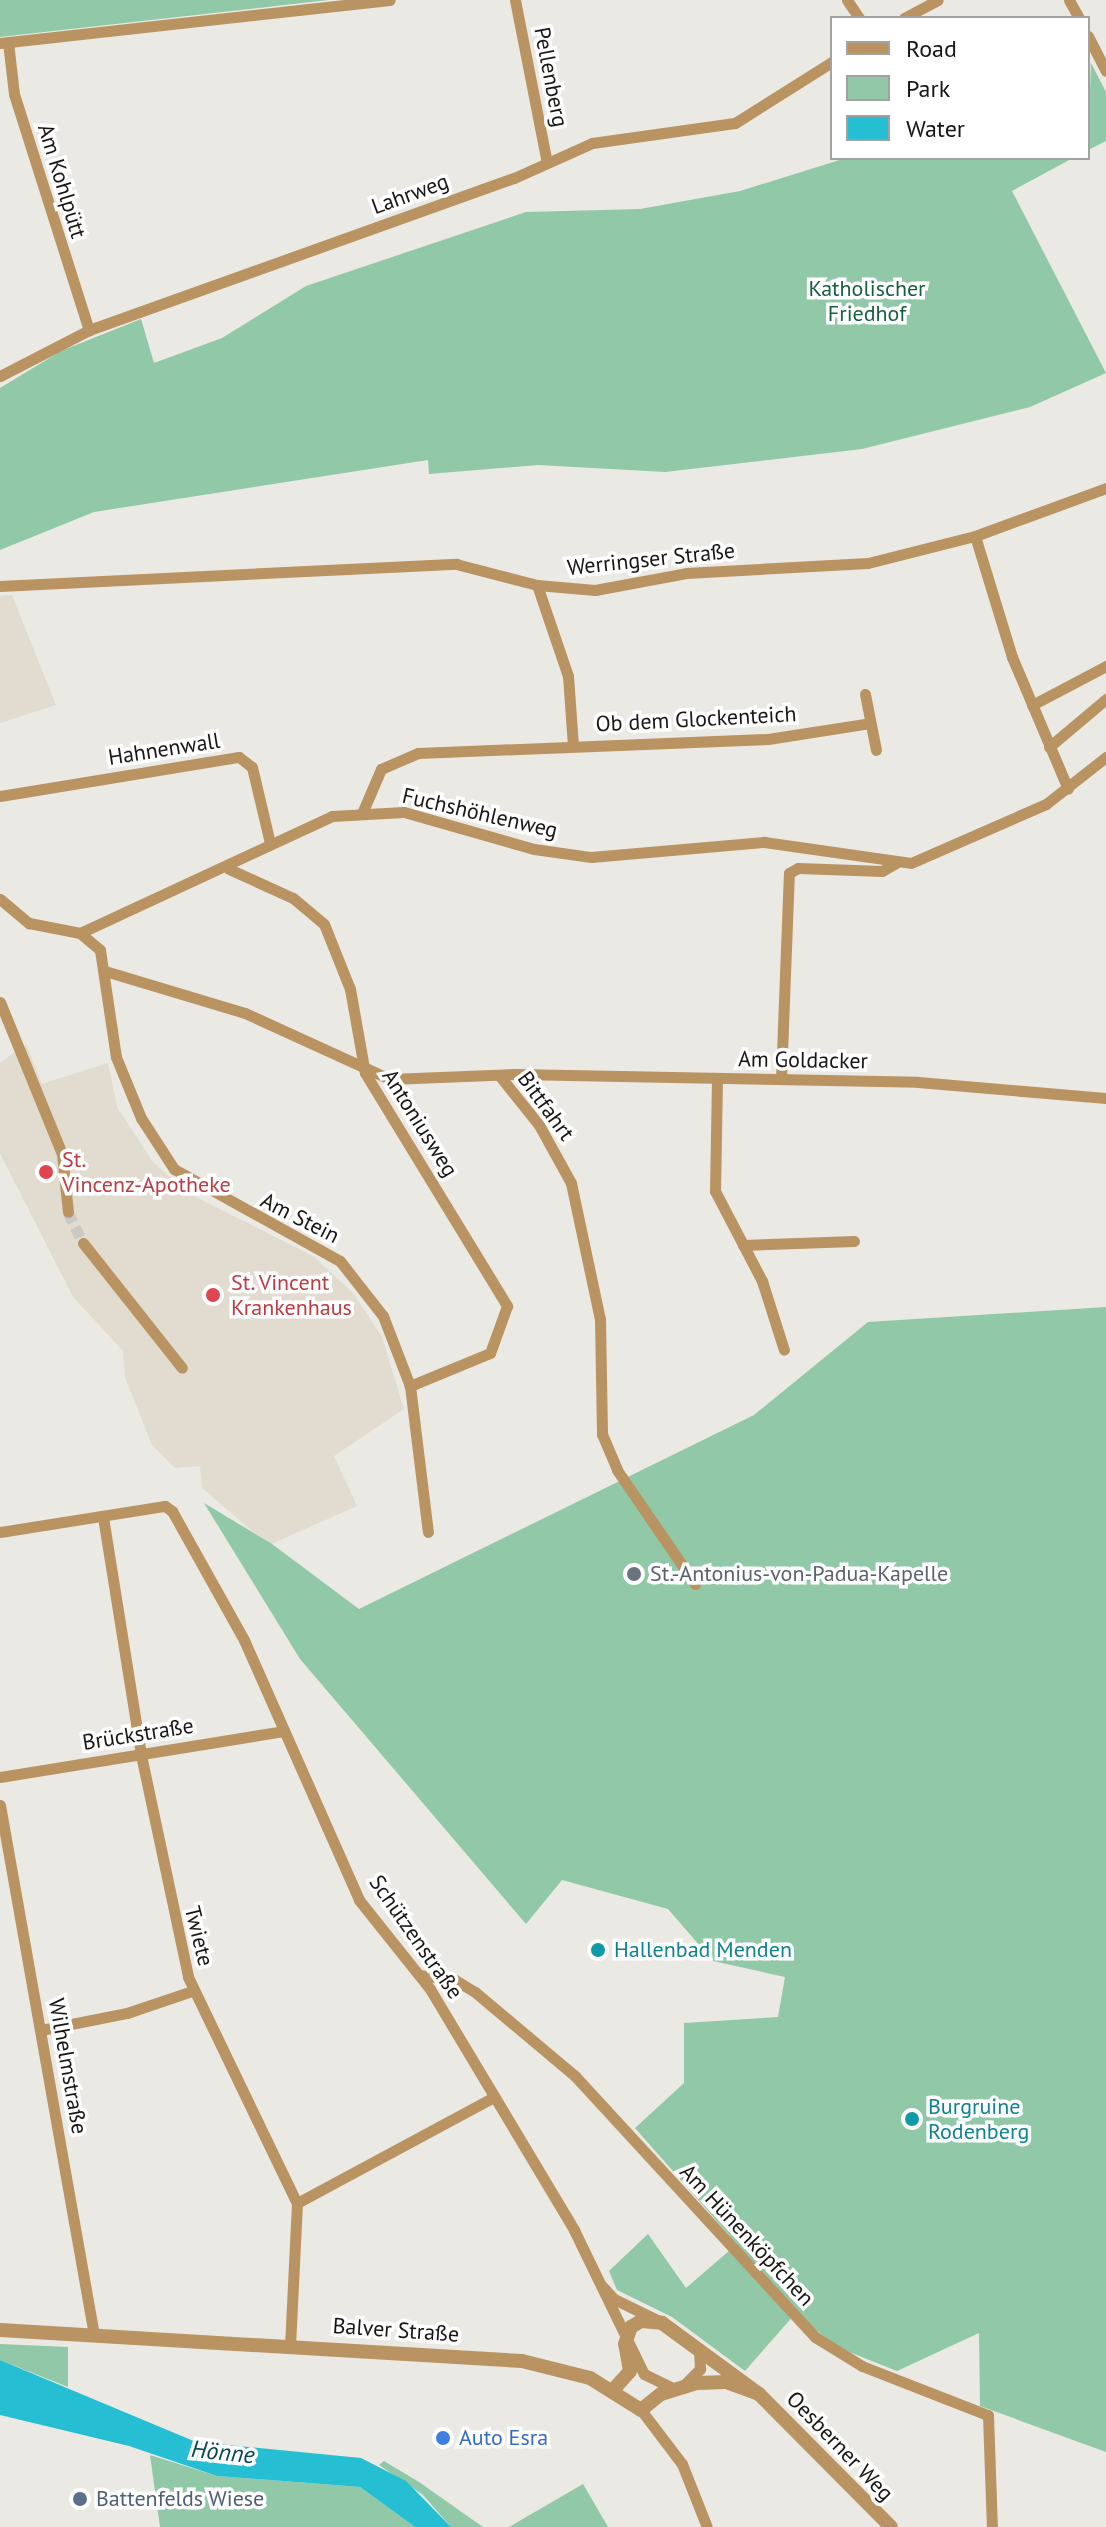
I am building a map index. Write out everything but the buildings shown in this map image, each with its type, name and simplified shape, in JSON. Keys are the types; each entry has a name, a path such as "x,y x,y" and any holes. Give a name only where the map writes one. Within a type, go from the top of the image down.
{"street":[{"path":"4,42 390,0"},
{"name":"Pellenberg","path":"515,0 547,163"},
{"path":"908,16 938,0"},
{"path":"1090,40 1106,71"},
{"name":"Am Kohlpütt","path":"4,42 14,94 89,330"},
{"name":"Lahrweg","path":"0,376 89,330 608,138 735,123 830,63"},
{"name":"Werringser Straße","path":"0,586 456,564 537,585 595,590 687,573 868,563 975,536 1106,488"},
{"path":"975,536 1032,705 1068,789"},
{"name":"Ob dem Glockenteich","path":"537,585 568,676 573,746"},
{"path":"1032,705 1106,666"},
{"path":"865,694 876,750"},
{"path":"1049,747 1106,699"},
{"name":"Ob dem Glockenteich","path":"363,811 381,769 403,756 768,739 870,723"},
{"name":"Hahnenwall","path":"0,796 239,757 252,767 270,843"},
{"name":"Fuchshöhlenweg","path":"80,933 110,914 229,869 270,843 332,816 363,811 412,813 534,849 591,857 764,842 896,863 948,851 1068,789 1106,757"},
{"path":"781,1079 789,873 798,868 882,871 896,863"},
{"name":"Antoniusweg","path":"229,869 293,898 324,924 350,989 365,1073 507,1306 490,1353 410,1386"},
{"path":"2,907 40,927 80,933 100,950 105,971"},
{"name":"Bittfahrt","path":"105,971 245,1013 365,1073 390,1079 499,1075 539,1125 571,1183 600,1319 602,1434 617,1470 695,1584"},
{"name":"Am Stein","path":"105,971 116,1057 141,1118 174,1169 340,1261 383,1316 410,1386 409,1415 428,1532"},
{"path":"0,1002 62,1154 68,1212"},
{"name":"Am Goldacker","path":"499,1075 918,1082 1106,1098"},
{"path":"717,1078 715,1191 743,1245 784,1350"},
{"path":"743,1245 854,1241"},
{"path":"83,1243 182,1368"},
{"name":"Schützenstraße","path":"103,1517 165,1506 193,1543 244,1640 359,1900 419,1975 574,2230 625,2344 648,2379 679,2387"},
{"path":"0,1532 103,1517"},
{"name":"Twiete","path":"103,1517 141,1755 192,1991 297,2203 290,2346"},
{"name":"Brückstraße","path":"0,1777 283,1731"},
{"name":"Wilhelmstraße","path":"0,1805 94,2335"},
{"name":"Am Hünenköpfchen","path":"419,1975 455,1980 548,2051 815,2337 862,2366 988,2415 992,2527"},
{"path":"41,2030 127,2013 192,1991"},
{"path":"297,2203 492,2098"},
{"name":"Oesberner Weg","path":"596,2278 614,2299 696,2343 759,2394 891,2527"},
{"path":"625,2344 635,2324 662,2323"},
{"name":"Balver Straße","path":"0,2330 522,2361 614,2389 641,2410 682,2464 707,2527"},
{"path":"679,2387 701,2364 696,2343"},
{"name":"Schützenstraße","path":"614,2389 630,2371 625,2344"},
{"name":"Oesberner Weg","path":"641,2410 679,2387 726,2382 759,2394"}],"shaded area":[{"path":"12,595 56,705 0,723 0,596"},
{"name":"St. Vincent Krankenhaus","path":"26,1044 42,1084 108,1063 117,1107 153,1162 190,1194 313,1256 353,1293 382,1337 404,1409 334,1456 357,1506 269,1545 202,1488 200,1466 175,1468 152,1445 125,1377 123,1351 73,1297 0,1153 0,1063"}],"green space":[{"path":"0,0 329,0 0,37"},
{"path":"1091,63 1106,92 1106,141 1090,149"},
{"name":"Katholischer Friedhof","path":"840,160 1069,160 1012,191 1106,373 1030,407 862,449 665,472 538,465 429,474 428,460 94,512 0,550 0,388 61,351 141,319 154,363 222,338 306,286 526,212 640,209 740,191"},
{"path":"1106,1307 1106,2452 980,2406 979,2333 897,2371 839,2348 795,2314 745,2371 672,2317 617,2290 609,2271 648,2234 686,2288 737,2244 635,2128 684,2083 684,2023 778,2017 785,1977 713,1961 668,1909 562,1880 526,1924 300,1659 204,1503 272,1544 359,1609 754,1415 868,1322"},
{"path":"0,2344 68,2347 68,2387 0,2360"},
{"path":"150,2455 217,2476 360,2487 415,2527 160,2527"},
{"path":"384,2461 483,2527 451,2527 423,2495 379,2465"},
{"path":"583,2484 608,2527 509,2527"}],"water":[{"name":"Hönne","path":"0,2360 196,2442 361,2458 406,2481 451,2527 415,2527 360,2487 217,2476 129,2446 0,2415"}],"tunnel":[{"path":"68,1212 83,1243"}],"place":[{"name":"St. Vincenz-Apotheke","path":"46,1172"},
{"name":"St. Vincent Krankenhaus","path":"213,1295"},
{"name":"St.-Antonius-von-Padua-Kapelle","path":"634,1574"},
{"name":"Hallenbad Menden","path":"598,1950"},
{"name":"Burgruine Rodenberg","path":"912,2119"},
{"name":"Auto Esra","path":"443,2438"},
{"name":"Battenfelds Wiese","path":"80,2499"}]}
